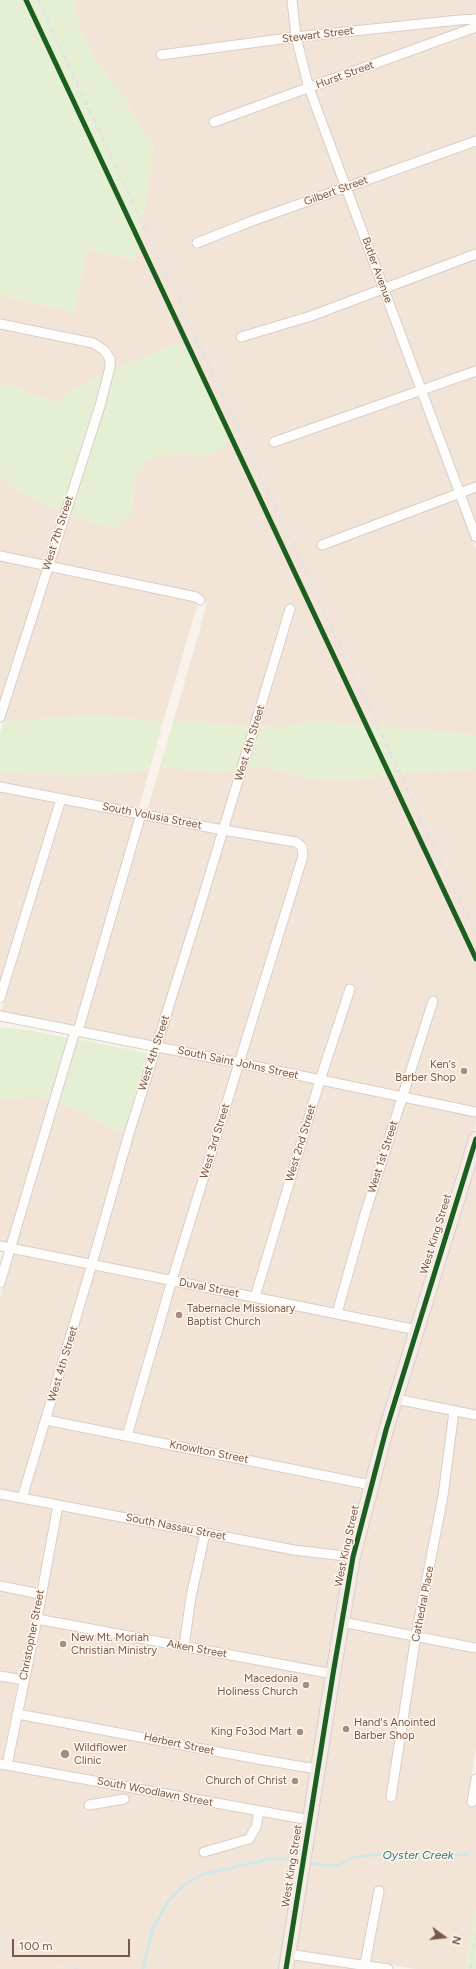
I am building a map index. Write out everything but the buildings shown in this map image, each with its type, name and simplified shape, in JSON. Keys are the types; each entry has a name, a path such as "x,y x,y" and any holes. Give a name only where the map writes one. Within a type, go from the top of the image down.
{"main road":[{"name":"West King Street","path":"286,1969 317,1769 353,1557 371,1485 396,1399 476,1139"}],"street":[{"name":"Butler Avenue","path":"292,0 296,37 309,88 476,537"},
{"name":"Stewart Street","path":"161,55 296,37 476,19"},
{"name":"Hurst Street","path":"214,122 476,27"},
{"name":"Gilbert Street","path":"197,243 252,221 476,141"},
{"path":"241,337 297,320 476,254"},
{"name":"West 7th Street","path":"0,324 93,343 104,350 110,360 110,367 100,406 0,717"},
{"path":"274,442 476,371"},
{"path":"322,545 476,488"},
{"path":"0,556 196,597 200,600"},
{"name":"West 4th Street","path":"22,1498 92,1264 128,1137 290,609"},
{"name":"South Volusia Street","path":"0,787 223,830 296,842 302,847"},
{"path":"0,998 61,799"},
{"path":"0,1283 142,814"},
{"name":"West 3rd Street","path":"127,1436 172,1280 303,856 302,847"},
{"name":"West 2nd Street","path":"255,1297 320,1080 350,989"},
{"name":"West 1st Street","path":"337,1313 365,1214 433,1001"},
{"name":"South Saint Johns Street","path":"0,1016 156,1046 402,1098 476,1112"},
{"name":"Duval Street","path":"0,1246 417,1330"},
{"path":"396,1399 476,1415"},
{"name":"Cathedral Place","path":"391,1797 416,1635 445,1489 454,1411"},
{"name":"Knowlton Street","path":"46,1420 371,1485"},
{"name":"South Nassau Street","path":"0,1494 309,1552 353,1557"},
{"name":"Christopher Street","path":"3,1764 17,1714 37,1619 40,1594 58,1505"},
{"path":"184,1646 191,1597 205,1533"},
{"path":"0,1586 40,1594"},
{"name":"Aiken Street","path":"37,1619 333,1674"},
{"path":"342,1622 416,1635 476,1648"},
{"path":"0,1676 23,1680"},
{"name":"Herbert Street","path":"17,1714 131,1734 194,1748 317,1769"},
{"name":"South Woodlawn Street","path":"3,1764 310,1820"},
{"path":"472,1802 476,1779"},
{"path":"89,1805 124,1799"},
{"path":"204,1852 249,1839 256,1827 259,1811"},
{"path":"364,1967 379,1891"},
{"path":"288,1954 364,1967 388,1969"}],"shaded area":[{"path":"74,0 287,0 291,34 156,52 158,60 292,42 304,86 208,120 212,127 306,93 341,185 250,217 191,241 195,248 344,193 378,286 309,312 235,335 238,342 278,331 381,294 416,389 268,439 272,447 419,396 454,492 316,543 320,550 457,500 476,550 476,735 312,721 283,728 260,727 296,607 287,604 250,727 198,722 173,722 206,608 206,599 204,596 53,564 69,515 99,525 131,515 135,478 147,459 171,453 190,453 205,457 228,445 217,406 194,354 182,342 115,369 111,349 94,339 0,320 0,295 74,312 87,249 136,260 154,147 132,114 124,97 95,60 80,26"},
{"path":"296,0 476,0 476,15 300,33"},
{"path":"473,23 312,83 301,41 460,24"},
{"path":"476,31 476,136 349,182 315,90"},
{"path":"476,145 476,250 386,283 352,190"},
{"path":"476,259 476,367 424,386 389,291"},
{"path":"0,328 92,347 103,355 106,366 104,374 72,390 60,403 35,396 12,385 0,385"},
{"path":"476,376 476,483 462,489 427,394"},
{"path":"0,475 23,494 61,511 44,562 0,552"},
{"path":"476,492 476,525 465,497"},
{"path":"0,560 42,570 0,702"},
{"path":"50,572 196,602 197,606 163,722 95,715 3,722"},
{"path":"262,766 317,779 339,781 416,772 476,769 476,1108 408,1095 438,999 430,996 399,1093 326,1077 356,987 347,984 317,1075 245,1060 308,857 308,847 305,842 296,838 229,827 248,767"},
{"path":"160,767 218,772 238,768 220,825 147,811"},
{"path":"150,768 138,810 0,783 0,772 74,775 135,772"},
{"path":"0,791 56,802 0,983"},
{"path":"65,804 136,817 75,1026 1,1012"},
{"path":"145,819 218,833 153,1041 84,1028"},
{"path":"227,834 294,846 297,848 299,856 236,1058 162,1043"},
{"path":"159,1051 234,1066 169,1276 98,1261 132,1138"},
{"path":"243,1067 314,1083 252,1293 178,1277"},
{"path":"323,1085 397,1101 360,1213 334,1309 261,1294"},
{"path":"33,1096 50,1100 7,1243 0,1242 0,1099"},
{"path":"406,1102 476,1116 476,1124 414,1326 343,1311 369,1215"},
{"path":"59,1103 79,1110 114,1130 125,1129 89,1259 16,1245"},
{"path":"476,1155 476,1411 401,1396"},
{"path":"14,1253 86,1267 19,1493 0,1490 0,1298"},
{"path":"95,1269 167,1283 124,1431 51,1417"},
{"path":"176,1285 412,1333 368,1480 133,1433"},
{"path":"399,1404 449,1414 439,1495 413,1631 347,1619 357,1562"},
{"path":"458,1416 476,1419 476,1644 422,1632 448,1496"},
{"path":"49,1425 366,1488 350,1553 294,1546 28,1495"},
{"path":"0,1498 53,1508 37,1589 0,1582"},
{"path":"62,1509 199,1536 187,1596 180,1642 42,1616"},
{"path":"208,1538 293,1554 348,1561 329,1669 189,1643"},
{"path":"0,1590 35,1597 33,1618 20,1675 0,1672"},
{"path":"41,1624 328,1677 314,1764 187,1743 132,1730 22,1711"},
{"path":"345,1627 411,1639 386,1800 395,1802 420,1640 476,1652 476,1749 467,1804 476,1806 476,1909 465,1969 416,1969 370,1962 384,1888 376,1886 361,1961 293,1951"},
{"path":"0,1680 18,1683 3,1760 0,1760"},
{"path":"20,1719 130,1738 186,1751 312,1772 306,1815 12,1762"},
{"path":"0,1768 254,1814 252,1826 246,1836 198,1849 201,1856 253,1842 260,1829 263,1816 305,1823 281,1969 0,1969"},
{"path":"292,1959 360,1969 290,1969"}],"green space":[{"path":"0,0 74,0 80,26 95,60 124,96 132,114 154,147 136,260 87,249 74,312 0,295"},
{"path":"182,342 194,354 217,406 229,445 205,457 190,454 176,454 147,459 135,478 131,515 118,527 99,525 69,515 115,369"},
{"path":"104,374 61,511 23,494 0,475 0,385 12,385 35,396 60,403 72,390"},
{"path":"95,715 163,722 150,768 135,772 74,775 0,772 0,733 3,722"},
{"path":"312,721 476,735 476,769 416,772 339,781 317,779 262,766 248,767 260,727 283,728"},
{"path":"173,722 198,722 250,727 238,768 218,772 160,767"},
{"path":"0,1028 22,1029 68,1038 50,1100 33,1096 0,1099"},
{"path":"77,1039 147,1053 125,1129 114,1130 79,1110 59,1103"},
{"path":"476,1909 476,1969 465,1969"}],"waterway":[{"name":"Oyster Creek","path":"306,1863 337,1866 355,1857 395,1853 433,1856 468,1854"},
{"name":"Oyster Creek","path":"143,1969 153,1927 170,1899 184,1885 201,1875 273,1858 298,1861"}],"railway":[{"path":"38,0 476,936"},
{"path":"470,1969 476,1935"},
{"path":"0,1940 43,1954 78,1969"}],"cycle path":[{"path":"26,0 476,959"},
{"path":"286,1969 353,1557 386,1430 476,1139"}],"place":[{"name":"Ken's Barber Shop","path":"464,1071"},
{"name":"Tabernacle Missionary Baptist Church","path":"179,1315"},
{"name":"New Mt. Moriah Christian Ministry","path":"63,1644"},
{"name":"Macedonia Holiness Church","path":"306,1685"},
{"name":"Hand's Anointed Barber Shop","path":"346,1729"},
{"name":"King Fo3od Mart","path":"300,1732"},
{"name":"Wildflower Clinic","path":"65,1754"},
{"name":"Church of Christ","path":"295,1781"}]}
